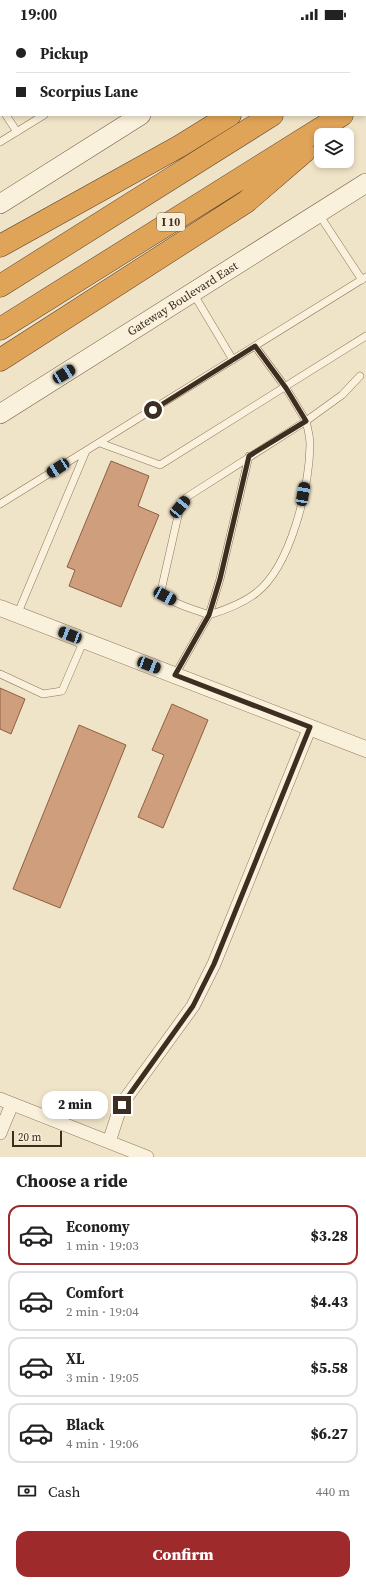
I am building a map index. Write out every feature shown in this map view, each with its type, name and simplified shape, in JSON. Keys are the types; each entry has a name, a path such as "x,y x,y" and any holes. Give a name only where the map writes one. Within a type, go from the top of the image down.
{"highway":[{"path":"0,246 180,146 228,116"},
{"path":"0,286 270,116"},
{"name":"I 10","path":"0,329 340,116"},
{"path":"332,128 346,116"},
{"path":"0,360 246,202 314,143"}],"main road":[{"path":"0,204 139,116"},
{"name":"Gateway Boulevard East","path":"0,414 366,183"}],"street":[{"path":"0,608 366,749"},
{"path":"109,1142 122,1105 193,1006 214,964 310,727"},
{"path":"0,1133 6,1102 147,1157"}],"lane":[{"path":"7,116 17,132"},
{"path":"0,142 42,116"},
{"path":"0,504 364,278 318,213"},
{"path":"193,292 233,360"},
{"path":"100,443 160,466 286,388 366,336"},
{"path":"255,346 286,388 306,421 310,444 307,472 301,505 284,556 274,574 256,594 229,608 209,615 165,596 162,590 180,507 187,497 306,421 342,395 360,376"},
{"path":"17,615 86,451"},
{"path":"175,675 209,615 220,579 249,456"},
{"path":"0,674 43,694 62,691 84,640"}],"building":[{"path":"111,461 149,476 138,506 159,515 121,607 69,586 75,570 67,567"},
{"path":"0,688 25,699 11,734 0,729"},
{"path":"172,704 208,720 163,828 138,817 164,755 152,750"},
{"path":"79,725 126,745 60,908 13,889"}],"route":[{"path":"122,1105 144,1072 193,1006 214,964 310,727 175,675 209,615 220,579 249,456 306,421 286,388 255,346 153,410"}]}
